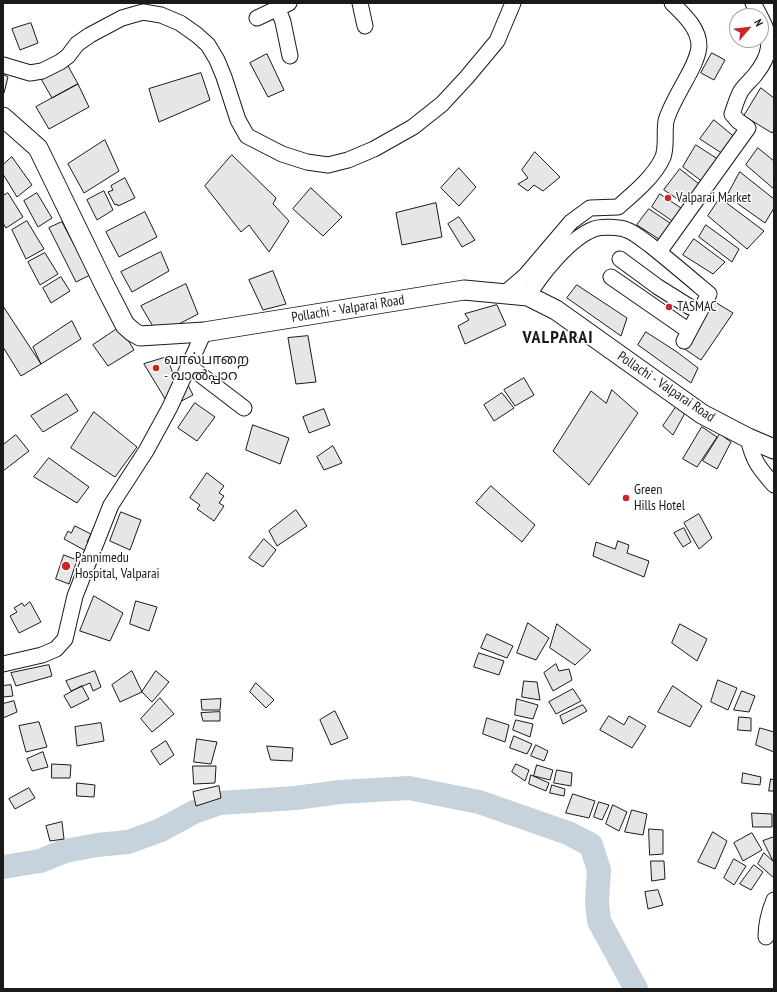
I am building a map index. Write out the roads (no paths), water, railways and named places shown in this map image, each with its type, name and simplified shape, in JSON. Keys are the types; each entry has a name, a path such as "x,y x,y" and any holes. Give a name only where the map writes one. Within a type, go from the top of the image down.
{"main road":[{"name":"Pollachi - Valparai Road","path":"3,117 38,148 125,325 140,336 204,332 464,290 528,296 556,310 702,414 748,438 774,449"}],"street":[{"path":"360,3 365,26"},
{"path":"3,65 30,73 42,71 68,56 77,44 90,35 122,18 143,12 161,15 180,23 208,45 217,60 238,120 247,136 282,154 307,162 328,165 348,160 374,149 413,128 442,104 468,77 498,41 513,3"},
{"path":"504,294 525,276 571,222 590,208 618,207 650,177 663,157 666,142 666,121 695,60 699,46 696,33 689,20 672,3"},
{"path":"257,18 281,4 290,56"},
{"path":"659,252 748,128 738,121 732,114 741,91 756,74 767,57 769,48"},
{"path":"528,296 535,284 566,248 579,237 595,228 609,227 627,230 659,252 709,294 689,330 611,277"},
{"path":"620,259 658,287 690,307"},
{"path":"3,664 42,655 56,649 65,639 75,596 111,505 146,451 170,407 204,332"},
{"path":"189,366 244,408"},
{"path":"748,438 751,454 760,470 774,485"},
{"path":"766,937 766,925 774,900"}],"waterway":[{"path":"3,867 40,861 65,851 97,845 128,842 161,830 194,812 220,803 295,798 340,792 409,788 479,802 568,833 591,845 599,870 597,902 599,921 636,989"}],"place":[{"name":"Valparai Market","path":"668,198"},
{"name":"TASMAC","path":"669,307"},
{"name":"வால்பாறை - വാൽപ്പാറ","path":"156,368"},
{"name":"Green Hills Hotel","path":"626,498"},
{"name":"Pannimedu Hospital, Valparai","path":"66,566"}],"district":[{"name":"VALPARAI","path":"558,338"}]}
